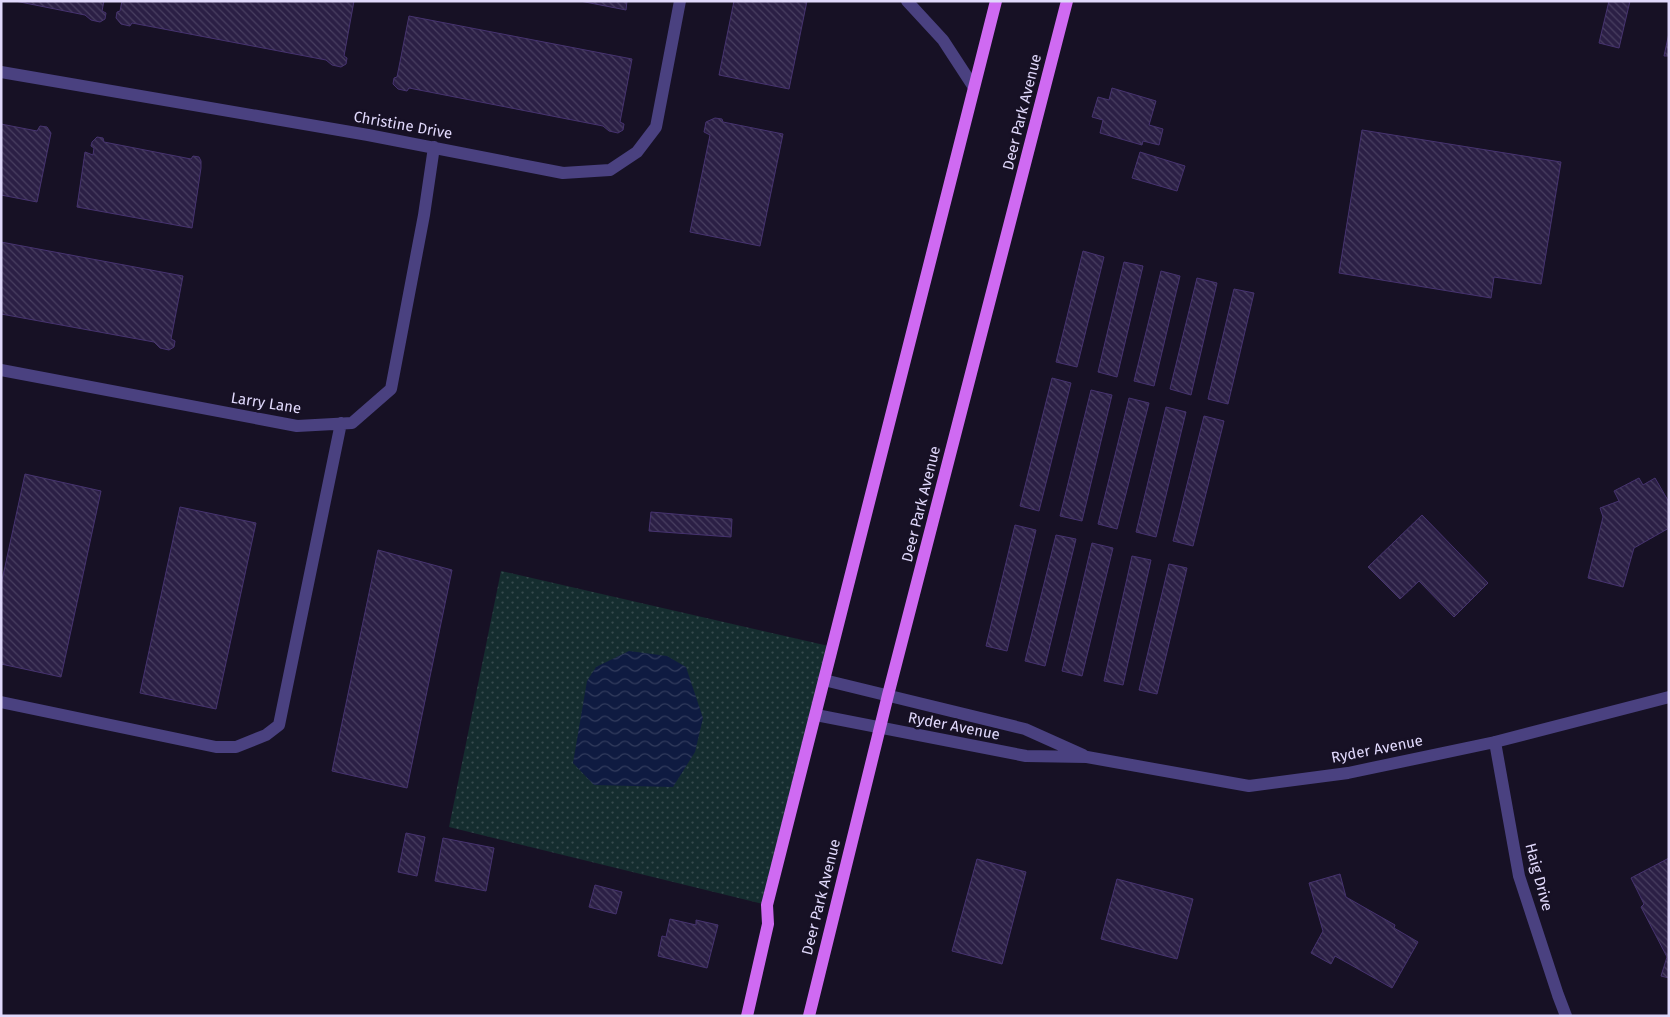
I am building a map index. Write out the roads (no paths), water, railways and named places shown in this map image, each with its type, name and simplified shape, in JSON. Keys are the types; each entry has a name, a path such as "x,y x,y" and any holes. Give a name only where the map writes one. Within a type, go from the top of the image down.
{"main road":[{"path":"747,1016 768,924 767,905 996,1"},
{"name":"Deer Park Avenue","path":"809,1016 888,694 1067,1"}],"street":[{"name":"Christine Drive","path":"1,72 434,147 563,173 610,170 637,152 656,127 680,1"},
{"path":"907,1 943,40 974,86"},
{"name":"Larry Lane","path":"1,370 297,426 352,423 391,389 424,214 434,147"},
{"path":"1,702 216,747 236,747 266,735 279,725 341,424"},
{"name":"Ryder Avenue","path":"824,680 888,694 1025,729 1087,756"},
{"name":"Ryder Avenue","path":"816,715 1026,756 1087,756 1249,786 1348,773 1495,742 1669,697"},
{"name":"Haig Drive","path":"1495,742 1519,876 1566,1016"}],"water":[{"path":"629,651 667,656 686,667 703,718 695,752 673,787 594,785 573,763 587,681 596,667"}]}
